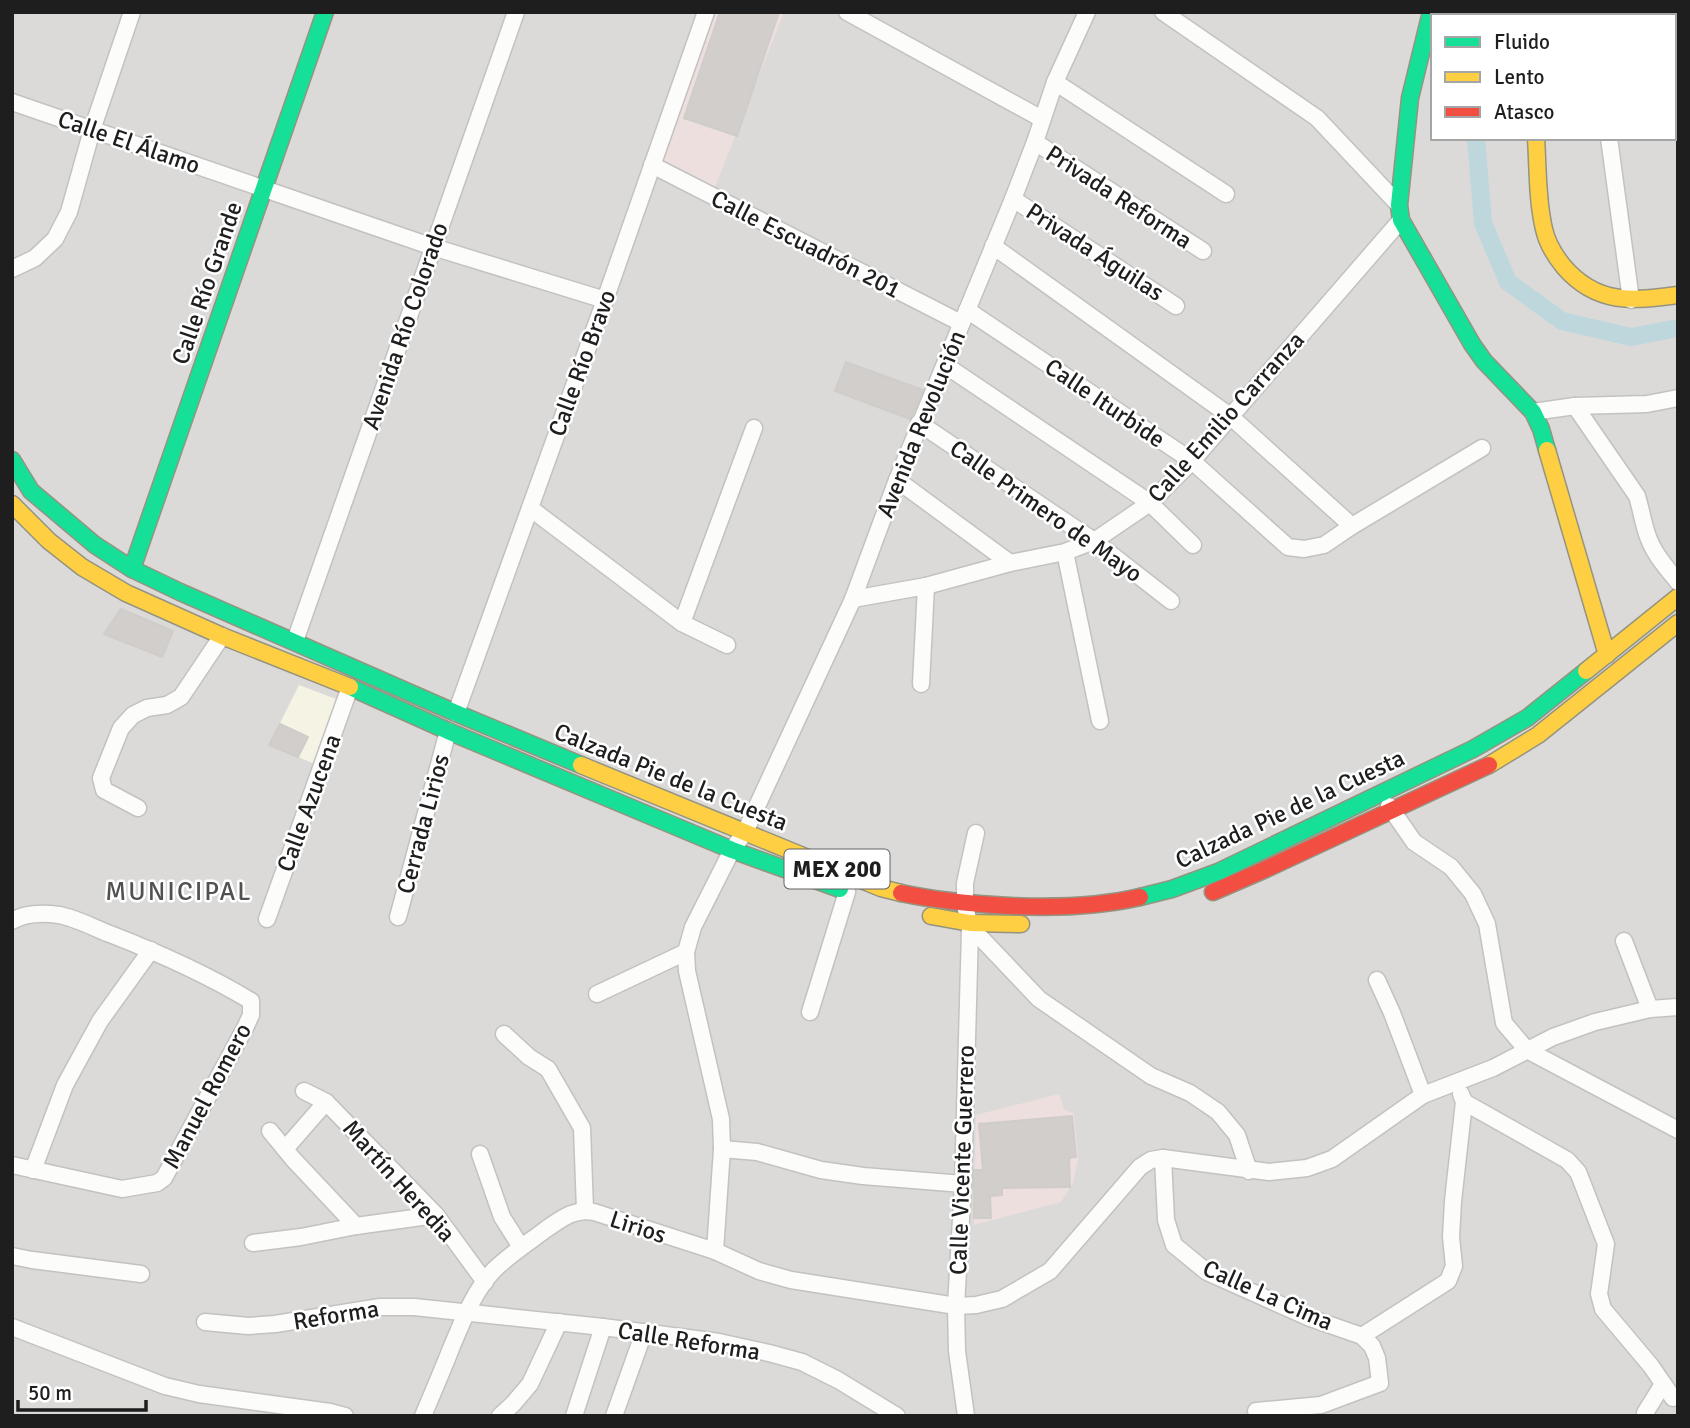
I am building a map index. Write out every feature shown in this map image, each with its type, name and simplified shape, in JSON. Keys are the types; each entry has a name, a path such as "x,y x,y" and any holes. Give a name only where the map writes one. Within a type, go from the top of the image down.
{"main road":[{"name":"Calle Río Grande","path":"132,569 325,12"},
{"path":"1431,12 1410,98 1400,213 1472,344 1484,361 1533,412 1541,429 1607,655"},
{"path":"1536,140 1543,226 1552,250 1570,275 1590,290 1612,299 1654,299 1678,295"},
{"name":"Calzada Pie de la Cuesta","path":"12,460 30,491 95,545 132,569 180,592 456,713 881,888 932,900 965,904 1049,908 1088,906 1127,900 1183,885 1218,872 1473,749 1527,718 1678,597"},
{"name":"Calzada Pie de la Cuesta","path":"12,504 49,541 82,567 125,593 732,850 847,892 909,911 970,926 1037,925"},
{"name":"Calzada Pie de la Cuesta","path":"1202,896 1226,888 1484,768 1538,735 1678,623"},
{"path":"1258,853 1266,869"}],"street":[{"path":"12,269 36,258 55,239 69,212 92,130 132,12"},
{"name":"Avenida Río Colorado","path":"295,641 516,12"},
{"name":"Calle Río Bravo","path":"456,713 706,12"},
{"path":"847,12 1042,119"},
{"name":"Avenida Revolución","path":"686,952 693,927 732,850 745,832 853,599 919,423 1013,199 1055,82 1087,12"},
{"path":"1163,12 1317,118 1400,213"},
{"path":"1055,82 1226,194"},
{"name":"Calle El Álamo","path":"12,102 433,247 605,300"},
{"path":"1609,140 1631,300"},
{"name":"Privada Reforma","path":"1035,142 1203,251"},
{"name":"Calle Escuadrón 201","path":"652,165 964,317"},
{"name":"Privada Águilas","path":"1013,199 1176,306"},
{"name":"Calle Emilio Carranza","path":"853,599 926,586 1010,563 1065,552 1094,541 1150,503 1192,461 1400,213"},
{"path":"993,246 1230,416 1352,526 1482,448"},
{"name":"Calle Iturbide","path":"964,317 1192,461 1288,547 1304,549 1324,545 1352,526"},
{"path":"945,365 1150,503 1193,545"},
{"path":"1533,412 1575,406 1647,404 1678,398"},
{"path":"1575,406 1637,496 1646,533 1655,552 1678,582"},
{"name":"Calle Primero de Mayo","path":"919,423 1094,541 1171,601"},
{"path":"682,623 754,428"},
{"path":"897,480 1010,563"},
{"path":"12,504 30,491"},
{"path":"530,508 682,623 727,645"},
{"path":"1065,552 1100,721"},
{"path":"921,684 926,586"},
{"path":"138,808 104,790 101,778 121,728 133,715 147,708 167,705 181,697 222,636"},
{"name":"Calle Azucena","path":"267,919 350,687"},
{"name":"Cerrada Lirios","path":"398,917 448,731"},
{"path":"1382,792 1414,842 1451,867 1473,894 1488,924 1504,1023 1527,1050 1678,1130"},
{"name":"Calle Vicente Guerrero","path":"966,1416 957,1351 956,1306 963,1184 970,926 965,904 965,883 976,833"},
{"path":"810,1012 847,892"},
{"name":"Manuel Romero","path":"12,921 18,917 42,914 62,916 151,950 203,974 251,1001 251,1015 239,1040 164,1178 157,1183 122,1189 12,1165"},
{"path":"970,926 1039,999 1150,1076 1190,1093 1218,1112 1237,1135 1249,1171"},
{"path":"1624,941 1650,1009"},
{"path":"33,1170 65,1085 100,1021 151,950"},
{"path":"597,995 686,952 687,971 721,1119 722,1149 715,1251"},
{"path":"1377,980 1423,1094"},
{"path":"1163,1158 1249,1171 1307,1168 1332,1159 1423,1094 1493,1068 1553,1037 1595,1022 1650,1009 1678,1007"},
{"path":"504,1034 548,1069 582,1128 585,1210"},
{"path":"1362,1336 1448,1281 1454,1266 1451,1237 1453,1201 1464,1102 1457,1082"},
{"name":"Martín Heredia","path":"304,1091 326,1102 436,1215 485,1282"},
{"path":"285,1149 326,1102"},
{"path":"1464,1102 1567,1160 1578,1172 1606,1244 1599,1294 1603,1309 1651,1366 1668,1391 1645,1413"},
{"path":"270,1131 356,1226"},
{"path":"722,1149 757,1152 821,1170 963,1184"},
{"path":"481,1154 502,1217 521,1247"},
{"name":"Lirios","path":"423,1416 467,1311 485,1282 521,1247 567,1215 585,1210 715,1251 759,1271 791,1280 956,1306 976,1305 1002,1299 1050,1271 1140,1167 1151,1160 1163,1158"},
{"name":"Calle La Cima","path":"1163,1158 1166,1220 1174,1245 1207,1272 1310,1318 1362,1336 1372,1346 1377,1358 1380,1383 1321,1405 1256,1411"},
{"path":"253,1243 436,1215"},
{"path":"12,1256 141,1274"},
{"name":"Reforma","path":"205,1322 248,1326 275,1324 380,1307 467,1311"},
{"name":"Calle Reforma","path":"467,1311 719,1342 769,1353 802,1362 838,1380 897,1416"},
{"path":"500,1416 530,1384 558,1322"},
{"path":"12,1327 165,1386 199,1394 345,1416"},
{"path":"574,1416 603,1327"},
{"path":"614,1416 644,1332"}],"shaded area":[{"path":"12,12 1678,12 1678,1416 12,1416"},
{"path":"716,12 784,12 714,190 661,166"},
{"path":"299,685 352,705 322,767 269,745"},
{"path":"1059,1094 1064,1109 1074,1114 1078,1159 1073,1183 1061,1202 974,1225 976,1115"}],"building":[{"path":"720,12 779,12 737,136 684,118"},
{"path":"846,362 923,390 910,419 835,391"},
{"path":"121,609 173,631 162,657 104,634"},
{"path":"280,724 308,737 298,757 269,745"},
{"path":"1072,1116 1076,1157 1069,1158 1070,1187 1002,1188 1002,1195 990,1196 991,1218 974,1218 974,1170 983,1170 979,1124"}],"waterway":[{"path":"1476,140 1483,223 1508,282 1562,321 1631,337 1678,328"}],"traffic: fast":[{"path":"132,569 325,12"},
{"path":"1431,12 1410,98 1399,205 1401,220 1472,344 1484,361 1533,412 1547,450"},
{"path":"12,460 31,491 95,545 132,569 456,713 581,765"},
{"path":"1140,897 1172,889 1218,872 1473,749 1527,718 1586,671"},
{"path":"350,687 732,850 840,889"}],"traffic: slow":[{"path":"1536,140 1544,229 1552,249 1564,267 1589,288 1616,298 1678,295"},
{"path":"1547,450 1607,655"},
{"path":"12,504 49,541 82,567 126,593 222,636 350,687"},
{"path":"1586,671 1678,597"},
{"path":"1489,765 1538,735 1678,623"},
{"path":"581,765 881,888 901,893"},
{"path":"931,916 970,923 1021,924"}],"traffic: jam":[{"path":"1213,892 1489,765"},
{"path":"901,893 956,902 1026,907 1092,905 1140,897"}],"district":[{"name":"MUNICIPAL","path":"179,891"}]}
